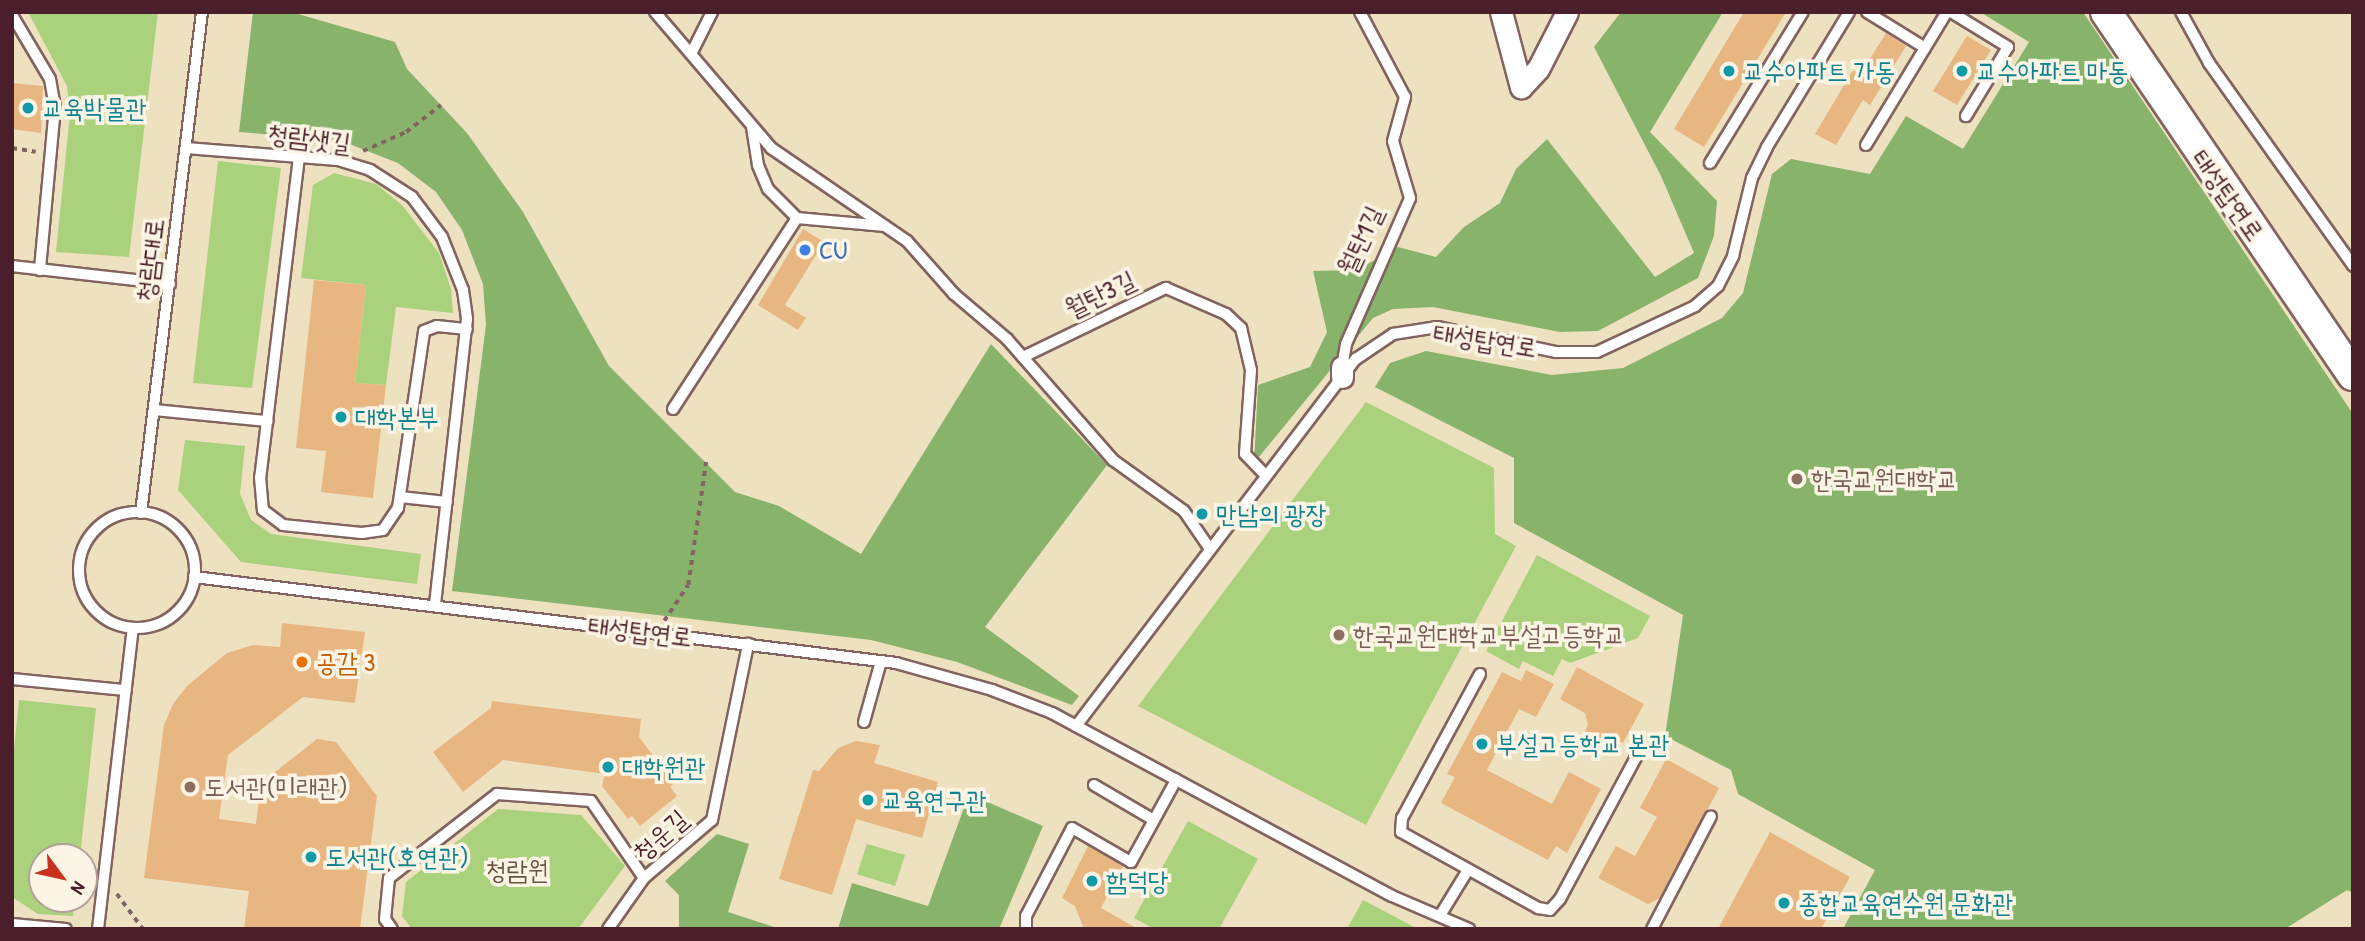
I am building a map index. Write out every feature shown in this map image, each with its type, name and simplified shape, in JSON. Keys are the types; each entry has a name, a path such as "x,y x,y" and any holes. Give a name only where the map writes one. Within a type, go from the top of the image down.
{"main road":[{"name":"태성탑연로","path":"2106,12 2353,375"}],"street":[{"path":"1501,12 1506,19 1521,86 1538,68 1567,12"}],"lane":[{"name":"청람대로","path":"141,513 202,12"},
{"path":"655,12 692,52 771,148 907,241 954,294 1023,357 1113,460 1184,511 1210,549"},
{"path":"692,52 712,12"},
{"name":"월탄1길","path":"1342,372 1346,344 1410,198 1393,141 1405,97 1360,12"},
{"path":"1710,163 1802,12"},
{"name":"태성탑연로","path":"1076,726 1342,372 1356,359 1393,334 1437,327 1556,352 1597,352 1695,306 1718,286 1733,256 1762,157 1849,12"},
{"path":"1867,12 1925,48"},
{"path":"1866,145 1949,12 2008,47 1966,116"},
{"path":"2180,12 2209,62 2353,266"},
{"path":"12,15 54,93 52,155 40,270"},
{"path":"752,127 758,165 768,189 797,218 886,226"},
{"name":"청람샛길","path":"186,148 338,160 396,184 429,218 463,290 467,329 435,606"},
{"path":"299,157 259,502 272,519 283,525 373,533 390,523 400,497 421,339 429,327 467,329"},
{"path":"673,409 797,218"},
{"path":"12,266 170,284"},
{"name":"월탄3길","path":"1023,357 1166,288 1226,314 1241,328 1251,370 1245,454 1266,476"},
{"path":"154,410 267,421"},
{"path":"400,497 447,502"},
{"path":"141,513 176,526 190,544 194,577 180,609 162,623 133,628 118,625 98,614 84,596 79,573 82,551 93,531 111,517 141,513"},
{"name":"태성탑연로","path":"194,577 881,662 992,690 1076,726 1392,895 1441,914 1469,929"},
{"path":"98,929 133,628"},
{"name":"청운길","path":"608,929 644,878 712,820 748,644"},
{"path":"864,722 881,662"},
{"path":"1480,674 1400,824 1406,836 1538,908 1550,910 1640,750"},
{"path":"12,679 125,690"},
{"path":"1026,929 1026,916 1072,828 1131,862 1176,779"},
{"path":"1094,785 1154,820"},
{"path":"392,929 384,924 389,878 497,794 591,800 644,878"},
{"path":"1652,929 1712,817"},
{"path":"1441,914 1468,870"},
{"path":"12,924 66,929"}],"path":[{"path":"338,160 386,143 442,105"},
{"path":"12,149 52,155"},
{"path":"662,634 664,616 688,585 706,462"},
{"path":"104,878 144,929"}],"green space":[{"path":"28,12 158,12 129,257 56,252 70,114 67,86"},
{"path":"253,12 291,12 395,42 407,69 467,133 523,212 609,366 735,492 779,506 861,554 991,344 1107,465 985,627 1079,696 1072,705 957,662 871,640 452,591 486,325 483,284 462,230 436,192 398,163 339,140 239,132"},
{"path":"1621,12 1723,12 1650,132 1717,201 1714,236 1698,278 1598,331 1560,332 1433,307 1393,309 1373,318 1254,463 1258,385 1310,367 1327,332 1313,271 1357,270 1398,247 1436,257 1464,227 1500,203 1516,169 1547,139 1655,277 1694,253 1661,176 1594,47"},
{"path":"1980,12 2083,12 2353,414 2353,893 2347,890 2285,929 1843,929 1875,870 1738,794 1731,770 1665,736 1683,615 1514,523 1514,458 1375,387 1390,363 1426,351 1552,375 1623,368 1722,318 1743,293 1772,174 1791,159 1870,174 1906,116 1963,149 2029,42"},
{"path":"218,161 281,168 252,388 193,383"},
{"path":"334,173 376,184 402,205 439,253 451,289 453,313 396,307 386,385 355,383 366,285 301,278 313,185"},
{"path":"1366,402 1494,468 1495,534 1516,546 1366,825 1138,706"},
{"path":"185,440 245,446 240,494 251,520 271,534 421,554 417,584 241,562 178,490"},
{"path":"1537,555 1650,616 1638,638 1570,663 1562,659 1553,676 1523,661 1519,669 1486,651"},
{"path":"19,700 96,708 82,843 28,843 28,907 12,897 12,770"},
{"path":"969,794 1043,826 999,929 838,929 852,883 928,906"},
{"name":"청람원","path":"498,809 581,815 625,866 578,929 412,929 402,916 406,882"},
{"path":"1188,821 1258,859 1219,929 1154,929 1134,918"},
{"path":"717,834 749,844 728,912 780,929 679,929 679,895 665,881"},
{"path":"867,844 905,855 895,886 857,874"},
{"path":"1363,900 1418,929 1347,929"},
{"path":"36,913 73,913 73,916"}],"building":[{"name":"교수아파트 가동","path":"1744,12 1786,12 1704,147 1674,129"},
{"path":"1886,33 1906,46 1870,105 1863,100 1836,145 1815,134 1853,70 1860,75"},
{"name":"교수아파트 마동","path":"1967,36 1991,50 1957,105 1933,91"},
{"name":"교육박물관","path":"12,83 43,86 41,133 12,129"},
{"path":"803,229 824,242 785,305 806,318 798,330 758,305"},
{"name":"대학본부","path":"314,280 366,285 355,383 386,385 373,498 321,492 326,451 296,448"},
{"path":"282,623 365,632 355,703 303,697 228,755 219,819 256,824 261,783 317,739 336,742 377,796 360,929 244,929 249,891 144,878 164,725 173,704 187,686 227,653 253,645 280,647"},
{"path":"1577,667 1644,704 1623,743 1616,740 1609,752 1582,738 1588,725 1585,713 1560,699"},
{"name":"부설고등학교 본관","path":"1526,670 1554,684 1536,717 1519,709 1487,770 1552,804 1569,772 1601,789 1567,853 1556,846 1548,860 1441,803 1455,777 1447,774 1502,672 1521,681"},
{"name":"대학원관","path":"492,701 641,719 639,737 674,783 670,787 677,796 640,826 632,816 628,819 602,786 605,774 503,760 463,792 433,752 491,708"},
{"name":"교육연구관","path":"856,741 880,745 874,763 938,782 922,838 856,819 832,895 779,879 813,770 819,771 838,748"},
{"path":"1666,759 1719,788 1660,898 1648,904 1598,878 1616,846 1635,856 1657,817 1640,808"},
{"name":"종합교육연수원 문화관","path":"1770,832 1850,877 1821,929 1718,929"},
{"name":"함덕당","path":"1088,846 1123,866 1101,908 1138,929 1084,929 1075,906 1062,898"}],"place":[{"name":"교수아파트 가동","path":"1729,71"},
{"name":"교수아파트 마동","path":"1962,71"},
{"name":"교육박물관","path":"28,108"},
{"name":"CU","path":"805,250"},
{"name":"대학본부","path":"341,417"},
{"name":"한국교원대학교","path":"1797,479"},
{"name":"만남의 광장","path":"1202,514"},
{"name":"한국교원대학교부설고등학교","path":"1339,635"},
{"name":"공감 3","path":"302,662"},
{"name":"부설고등학교 본관","path":"1482,744"},
{"name":"대학원관","path":"608,767"},
{"name":"도서관(미래관)","path":"190,787"},
{"name":"교육연구관","path":"868,800"},
{"name":"도서관(호연관)","path":"311,857"},
{"name":"함덕당","path":"1092,881"},
{"name":"종합교육연수원 문화관","path":"1784,903"}]}
